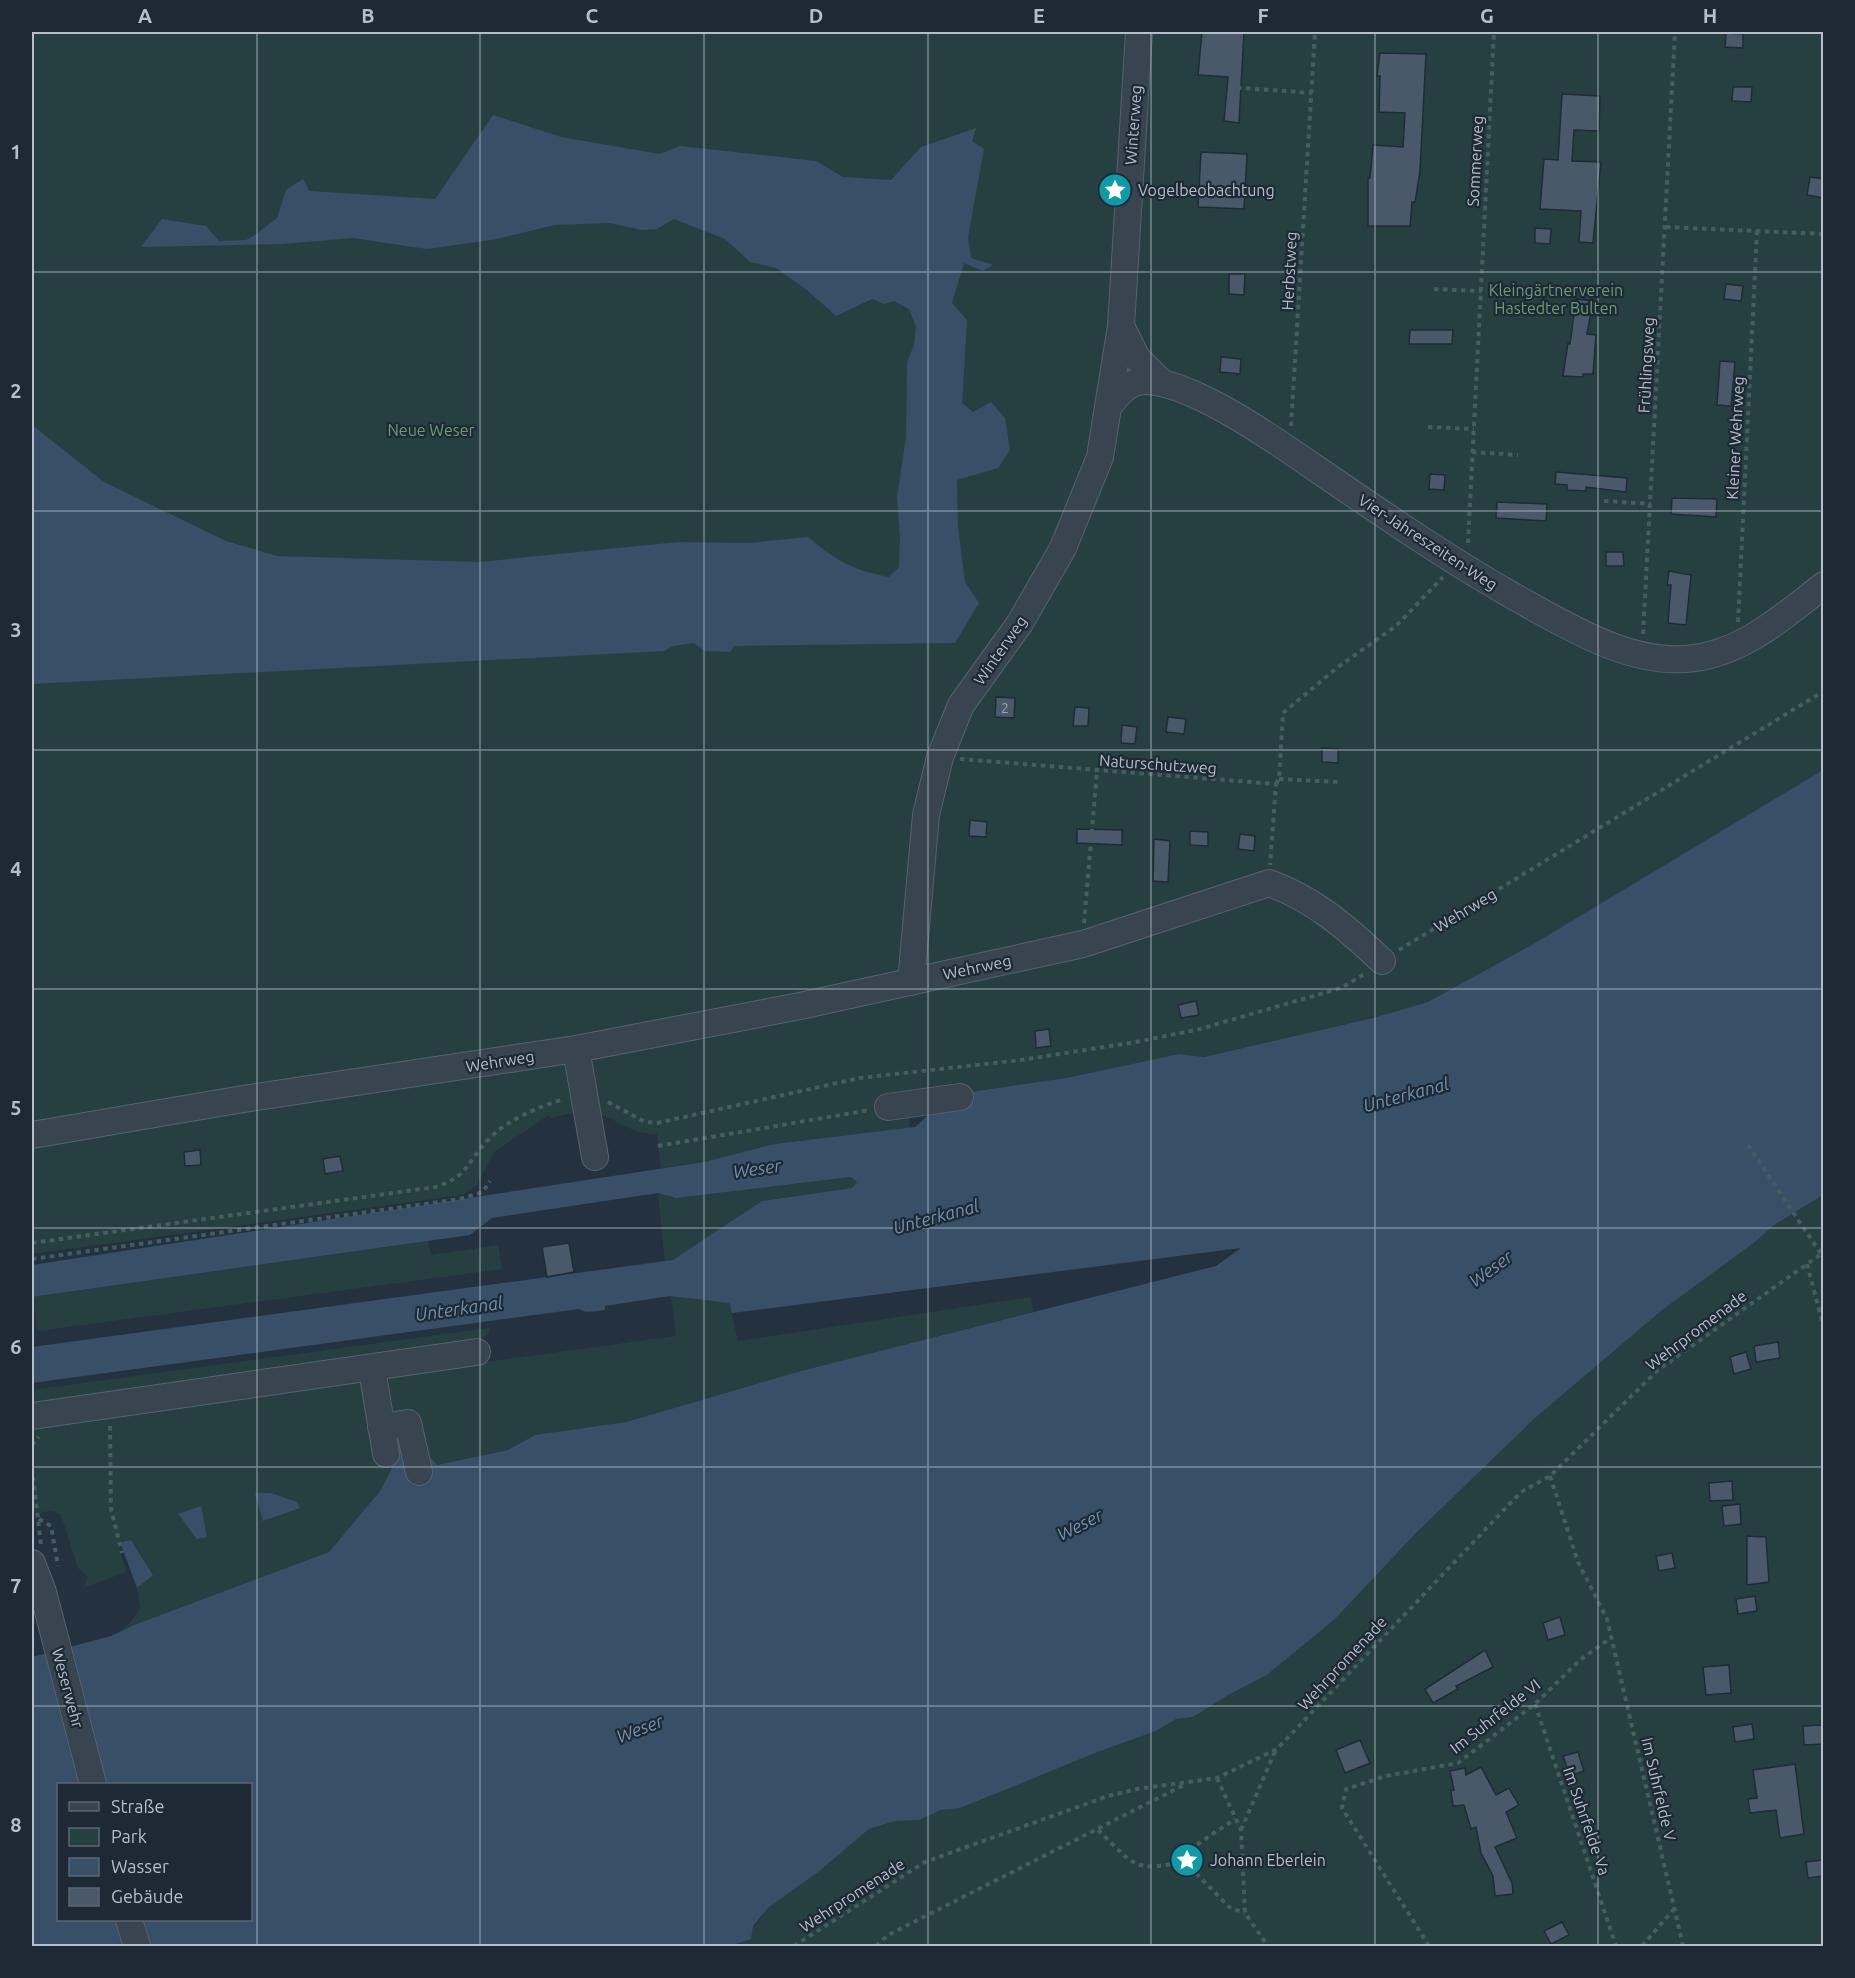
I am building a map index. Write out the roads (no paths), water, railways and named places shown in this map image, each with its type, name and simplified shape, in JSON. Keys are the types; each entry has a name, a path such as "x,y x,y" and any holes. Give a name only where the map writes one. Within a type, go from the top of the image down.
{"street":[{"name":"Winterweg","path":"911,982 926,815 940,757 961,705 1020,623 1063,548 1100,457 1120,326 1139,32"},
{"path":"1120,326 1137,358 1162,383"},
{"name":"Vier-Jahreszeiten-Weg","path":"1108,407 1120,391 1130,384 1146,381 1162,383 1239,416 1461,567 1569,627 1642,656 1687,659 1723,652 1766,629 1824,585"},
{"name":"Wehrweg","path":"32,1135 237,1100 576,1049 911,982 1083,944 1269,884 1294,892 1339,921 1382,961"},
{"path":"576,1049 595,1157"},
{"path":"888,1107 960,1097"},
{"path":"32,1416 372,1369 477,1352"},
{"path":"372,1369 386,1454"},
{"path":"381,1426 408,1424 419,1472"},
{"name":"Weserwehr","path":"36,1552 43,1592 92,1783"},
{"path":"129,1921 137,1947"}],"water":[{"path":"493,115 561,137 660,154 680,146 816,161 843,177 891,180 921,147 976,128 972,141 984,149 968,237 971,258 993,265 983,271 964,263 952,303 967,320 962,403 973,412 991,402 1005,418 1010,450 998,468 957,480 958,527 965,582 979,603 955,643 734,646 730,652 704,651 694,643 673,646 664,651 32,684 32,425 104,482 226,541 277,556 479,562 678,542 748,543 808,537 855,568 889,577 899,567 900,537 897,497 906,437 907,362 914,345 916,327 909,309 894,301 884,304 872,299 836,316 807,290 776,268 750,262 725,239 674,219 657,229 642,230 610,223 555,225 497,239 427,249 353,238 283,244 141,247 162,219 206,226 219,241 246,240 277,218 286,190 303,179 309,191 435,199"},
{"path":"1823,770 1823,1195 1774,1225 1755,1242 1661,1311 1534,1419 1415,1534 1335,1619 1267,1675 1193,1717 1176,1719 1156,1731 1095,1753 960,1808 941,1810 919,1820 895,1821 869,1829 818,1872 769,1907 753,1926 751,1939 729,1946 32,1946 32,1657 111,1636 134,1625 329,1552 380,1491 391,1470 398,1449 421,1446 437,1465 508,1450 535,1435 626,1422 797,1372 1216,1266 1241,1248 732,1313 729,1303 670,1296 605,1306 605,1310 579,1309 32,1383 32,1347 673,1260 762,1201 852,1188 857,1182 851,1177 676,1198 658,1193 492,1218 470,1235 32,1297 32,1265 704,1162 774,1144 915,1127 950,1095 1066,1078 1179,1054 1204,1057 1373,1018 1428,1002 1535,943"},
{"path":"255,1493 271,1493 297,1502 300,1508 263,1521"},
{"path":"201,1506 207,1537 197,1539 178,1514"},
{"path":"131,1540 153,1575 137,1588 122,1547 122,1542"}],"place":[{"name":"Vogelbeobachtung","path":"1115,190"},
{"name":"Johann Eberlein","path":"1187,1860"}],"park label":[{"name":"Kleingärtnerverein Hastedter Bulten","path":"1556,299"},
{"name":"Neue Weser","path":"431,430"}],"water label":[{"name":"Unterkanal","path":"1406,1095"},
{"name":"Weser","path":"757,1169"},
{"name":"Unterkanal","path":"936,1217"},
{"name":"Weser","path":"1491,1269"},
{"name":"Unterkanal","path":"459,1309"},
{"name":"Weser","path":"1080,1525"},
{"name":"Weser","path":"640,1729"}]}
